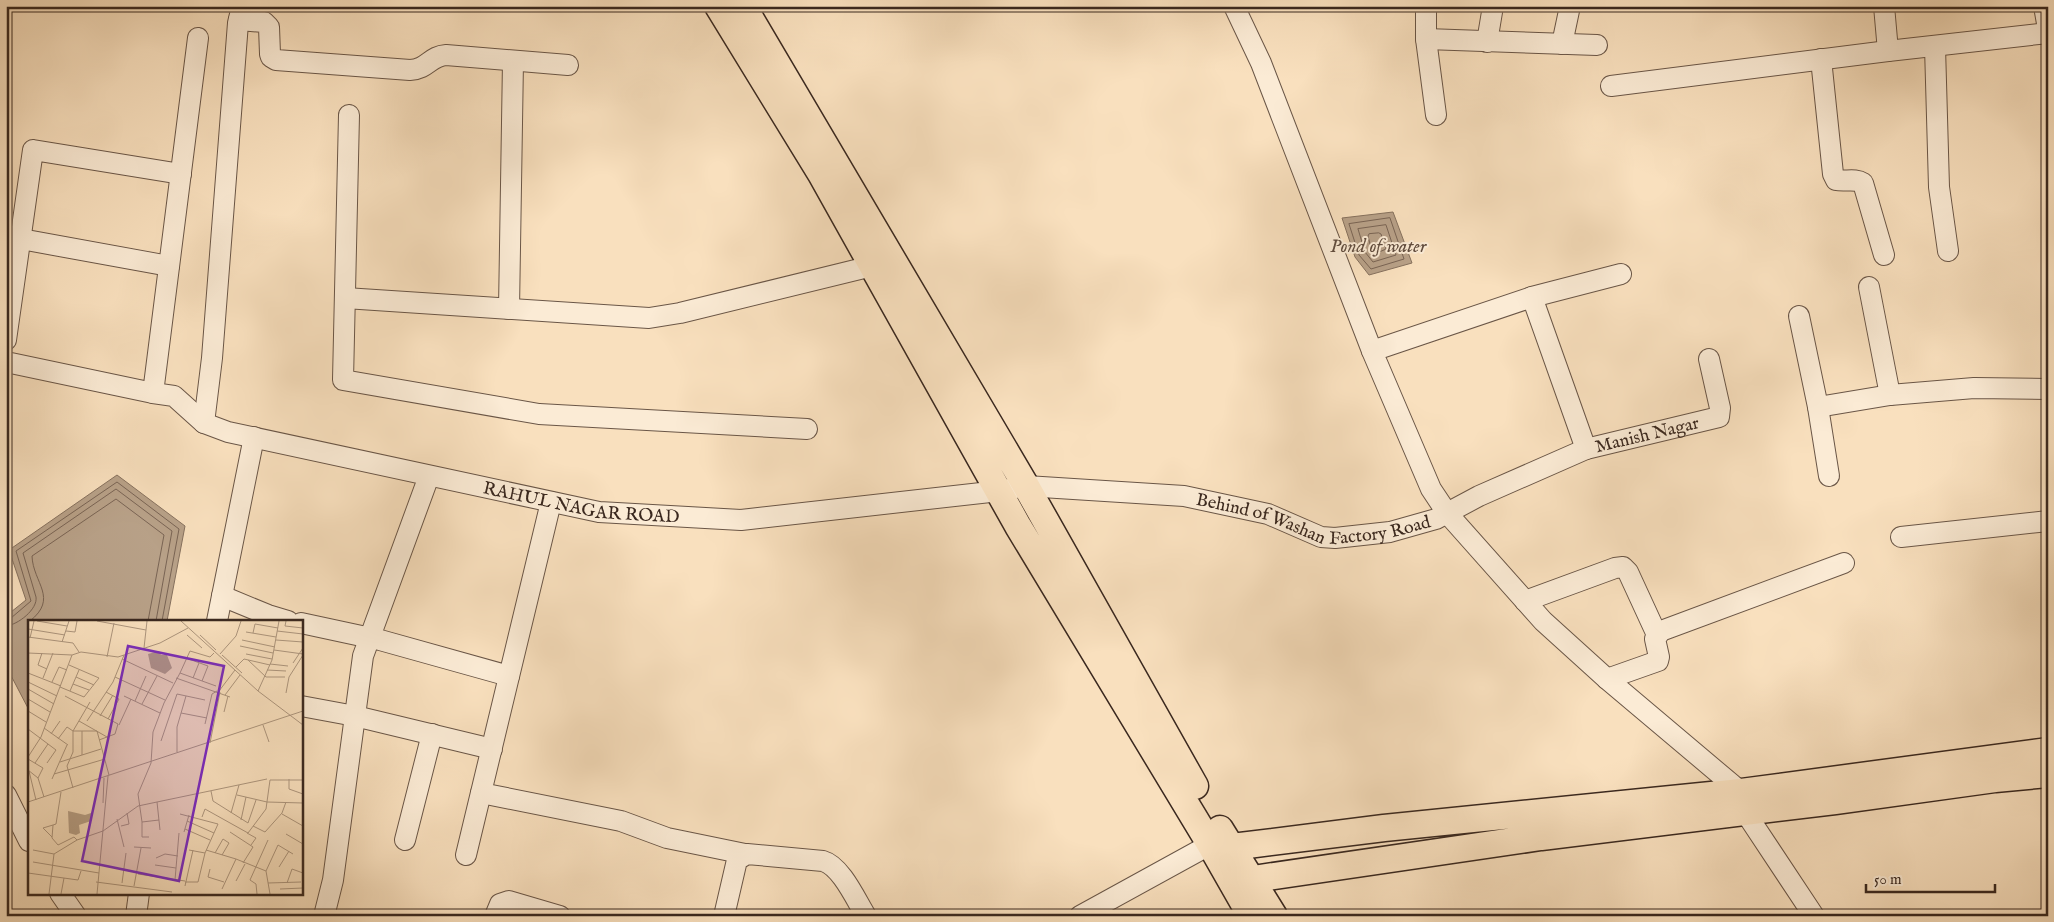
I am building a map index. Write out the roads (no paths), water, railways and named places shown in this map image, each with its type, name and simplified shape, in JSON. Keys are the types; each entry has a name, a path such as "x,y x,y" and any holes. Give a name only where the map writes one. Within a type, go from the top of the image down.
{"main road":[{"path":"718,6 821,174 1023,534 1222,843 1253,879 1274,916"},
{"path":"743,6 1026,486 1222,843 1251,916"},
{"path":"1253,879 1522,840 2048,751"},
{"path":"1222,843 1384,828 1743,802 1835,801 1996,779 2048,774"}],"street":[{"path":"1234,6 1261,63 1372,351 1442,516 1543,621 1743,802 1814,916"},
{"path":"1426,6 1426,39 1436,114"},
{"path":"1487,42 1493,6"},
{"path":"1562,44 1570,6"},
{"path":"1884,6 1888,51"},
{"path":"2044,6 2048,29"},
{"path":"204,423 212,358 240,13 264,22 270,27 270,54 276,60 410,70 422,68 439,56 568,65"},
{"path":"1611,86 1888,51 2048,34"},
{"path":"153,392 198,38"},
{"path":"1426,39 1597,45"},
{"path":"1935,47 1939,187 1948,251"},
{"path":"1821,59 1833,174 1836,180 1858,180 1863,183 1884,255"},
{"path":"509,309 513,61"},
{"path":"349,115 343,380 539,414 807,429"},
{"path":"6,340 33,150 181,174"},
{"path":"21,238 169,266"},
{"path":"345,298 649,318 662,317 872,266"},
{"path":"1372,351 1532,297 1621,274"},
{"path":"1868,287 1890,395"},
{"name":"Manish Nagar","path":"1532,297 1586,449 1719,417 1720,408 1709,359"},
{"path":"1799,316 1818,407 1829,476"},
{"name":"RAHUL NAGAR ROAD","path":"6,362 174,396 204,423 228,432 599,512 741,520 999,491 1026,486"},
{"path":"1818,407 1890,395 1974,388 2048,389"},
{"path":"217,620 254,437"},
{"name":"Behind of Washan Factory Road","path":"1026,486 1184,496 1268,514 1321,537 1335,538 1390,532 1442,516 1479,496 1586,449"},
{"path":"324,916 333,880 349,768 359,676 369,637 429,476"},
{"path":"466,855 551,502"},
{"path":"1901,537 2048,522"},
{"path":"1607,679 1658,661 1659,657 1655,639 1661,632 1844,563"},
{"path":"1525,601 1615,568 1623,567 1628,572 1657,635"},
{"path":"222,596 285,620"},
{"path":"302,623 369,637 509,676"},
{"path":"302,706 355,716 492,749"},
{"path":"404,840 432,734"},
{"path":"481,793 621,821 667,838 745,854 823,861 831,864 838,871 866,916"},
{"path":"6,795 28,839"},
{"path":"1082,915 1222,843"},
{"path":"724,916 737,860 745,854"},
{"path":"61,894 76,916"},
{"path":"136,916 139,894"},
{"path":"495,916 500,904 509,901 560,916"}],"water":[{"name":"Pond of water","path":"1393,212 1412,263 1369,275 1355,257 1342,218"},
{"path":"117,475 185,526 167,620 28,620 28,708 6,666 6,616 26,600 9,550"}]}
